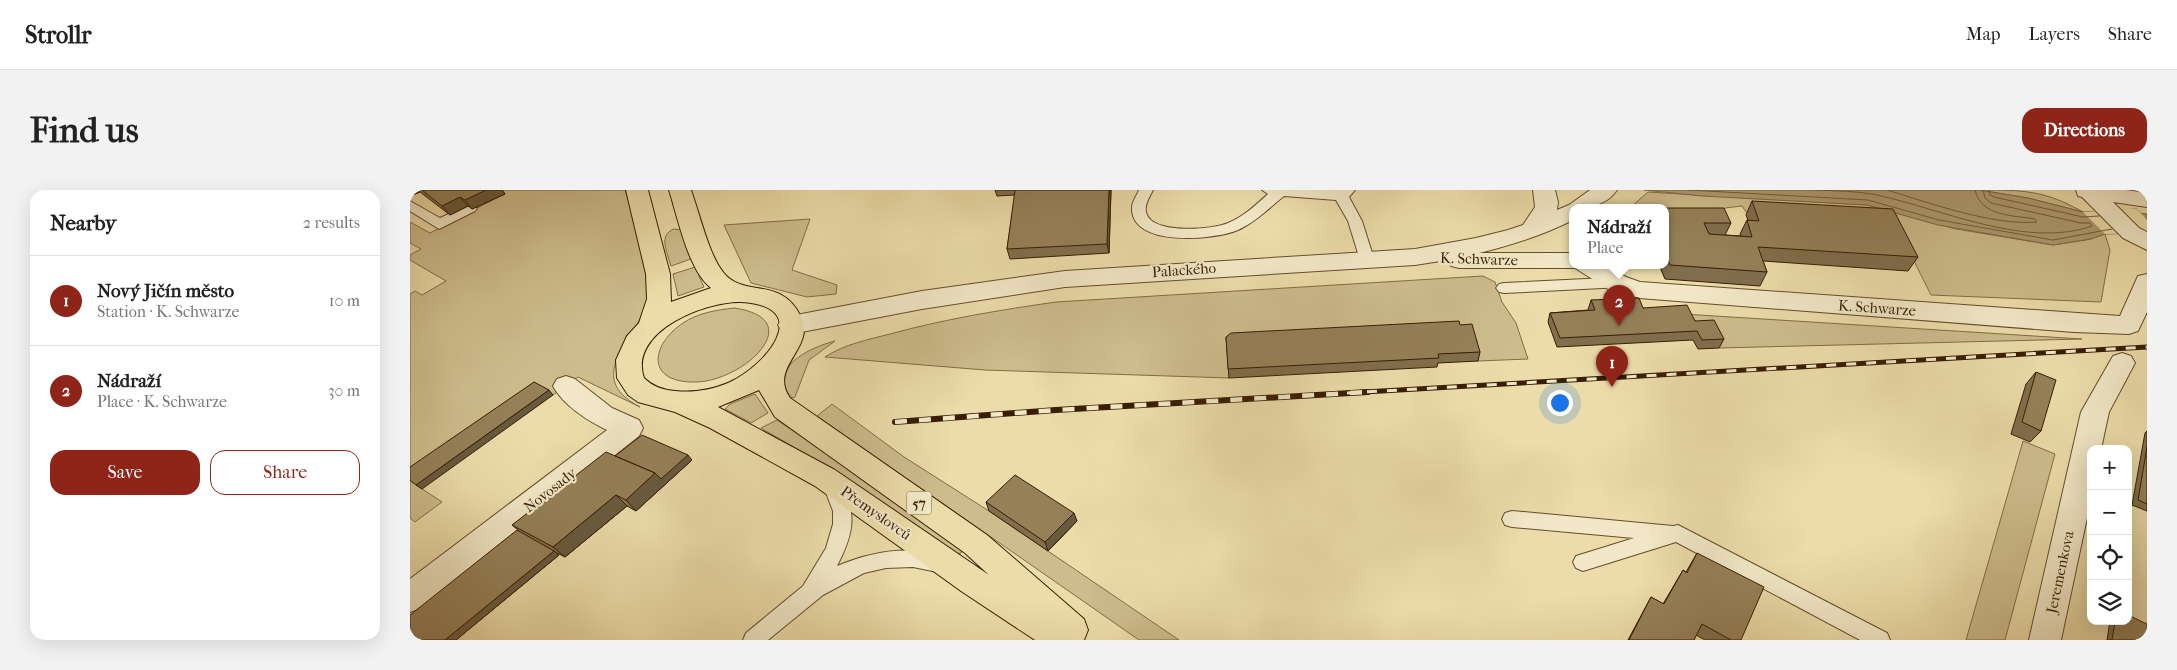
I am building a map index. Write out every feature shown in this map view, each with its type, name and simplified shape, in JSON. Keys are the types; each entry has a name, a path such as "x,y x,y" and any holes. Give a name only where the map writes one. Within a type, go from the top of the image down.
{"main road":[{"path":"638,190 658,274 659,299 650,327"},
{"path":"680,190 704,260 714,278 733,293"},
{"path":"733,293 756,294 774,300 786,311 791,325 788,342 772,365 759,376 735,390 707,400 679,402 654,398 644,394 632,381 629,373 630,355 642,336 650,327 684,306 709,297 733,293"},
{"name":"57","path":"772,365 771,389 778,403 785,410 976,544 1082,640"},
{"name":"Přemyslovců","path":"679,402 720,420 830,482 872,509 952,567 1063,640"}],"street":[{"path":"1530,231 1544,216 1548,199 1544,190"},
{"path":"1584,204 1606,190"},
{"path":"2086,191 2147,200"},
{"path":"2086,191 2139,238"},
{"name":"Palackého","path":"791,325 922,300 1065,279 1415,257 1486,244 1530,231 1569,212"},
{"name":"K. Schwarze","path":"1415,257 1486,262 1569,261"},
{"name":"K. Schwarze","path":"1597,269 1613,274 1638,290 2055,322 2129,325 2147,282"},
{"name":"Jeremenkova","path":"2045,640 2095,412 2122,363"},
{"name":"Novosady","path":"410,598 629,428 602,415 566,386"}],"lane":[{"path":"1146,190 1139,200 1138,211 1143,222 1154,229 1189,234 1226,229 1241,223 1274,191 1342,192 1355,221 1366,259"},
{"path":"410,205 439,224 470,208"},
{"path":"1504,288 1613,274"},
{"path":"808,592 836,550 843,523 840,495 830,482"},
{"path":"1512,519 1678,533 1880,640"},
{"path":"1584,562 1678,533"},
{"path":"753,640 808,592 844,572 880,560 913,559 952,567"}],"shaded area":[{"path":"500,190 625,190 642,244 648,286 643,313 619,355 614,369 615,382 623,395 640,407 578,377 553,395 538,387 410,476 410,294 415,291 422,295 446,281 410,260 410,255 421,249 410,243 410,222 430,233 504,194"},
{"path":"1979,190 2008,190 2045,195 2083,212 2028,198"},
{"path":"1648,192 1867,205 1956,229 2053,245 2091,239 2105,234 2110,250 2101,302 1931,295 1896,225 1841,217 1746,212 1742,206 1725,208 1719,221 1669,222 1669,204 1634,204"},
{"path":"810,219 792,270 837,285 836,294 807,297 751,283 724,225"},
{"path":"674,229 681,230 691,259 671,266 665,240 666,235"},
{"path":"695,267 704,287 678,296 673,274"},
{"path":"1483,276 1495,282 1502,302 1516,323 1528,359 1478,361 1231,342 1227,346 1229,378 985,370 825,357 856,343 931,324 973,315 1056,302"},
{"path":"734,308 756,314 767,324 768,336 761,349 749,361 732,372 714,379 695,382 679,381 661,370 658,362 659,352 672,332 683,323 701,314"},
{"path":"1683,314 2082,339 1719,348 1710,330 1691,330"},
{"path":"835,341 809,360 795,397 792,398 785,387 784,377 787,368 794,360 814,348"},
{"path":"755,394 768,413 751,423 725,409 730,404"},
{"path":"832,404 904,457 989,511 1179,640 1139,640 817,416"},
{"path":"777,420 870,483 962,550 961,553 956,554 845,477 761,428"},
{"path":"2023,441 2055,454 2005,640 1966,640"},
{"path":"410,481 442,502 415,522 410,518"}],"water":[{"path":"1644,190 1979,190 2028,198 2083,212 2137,209 2140,213 2147,214 2147,233 2105,234 2091,239 2053,245 1938,225 1867,205 1702,196"}],"pier":[{"path":"2137,209 2147,220 2147,233 2105,234 2083,212"}],"building":[{"path":"422,190 486,190 465,200 460,197 442,206"},
{"path":"1015,190 1109,190 1107,244 1007,249"},
{"path":"1752,201 1893,209 1918,257 1758,247 1767,272 1670,265 1669,208 1724,208 1731,223 1704,223 1709,234 1752,237 1747,220 1759,221"},
{"path":"1639,298 1643,308 1687,305 1695,321 1714,320 1724,339 1702,340 1697,331 1560,338 1550,313 1595,310 1591,300"},
{"path":"1459,321 1460,325 1472,324 1480,352 1438,354 1439,358 1228,369 1226,337 1231,333"},
{"path":"2036,372 2056,380 2041,431 2022,422"},
{"path":"534,382 549,390 416,485 410,480 410,467"},
{"path":"642,435 688,455 661,479 655,473 615,456"},
{"path":"2147,447 2147,504 2138,500"},
{"path":"606,452 655,473 626,500 616,495 553,547 512,525"},
{"path":"1015,475 1074,513 1045,542 986,502"},
{"path":"517,530 554,551 445,640 410,640 410,615"},
{"path":"1697,553 1764,587 1741,640 1731,640 1702,624 1694,640 1629,640 1651,597 1664,604 1683,570 1687,573"},
{"path":"2132,617 2147,624 2147,640 2112,640 2114,625 2132,625"}],"railway":[{"path":"1347,393 2147,347"},
{"path":"895,422 1056,410 1368,392"}],"place":[{"name":"Nádraží","path":"1619,326"},
{"name":"Nový Jičín město","path":"1612,387"}]}
